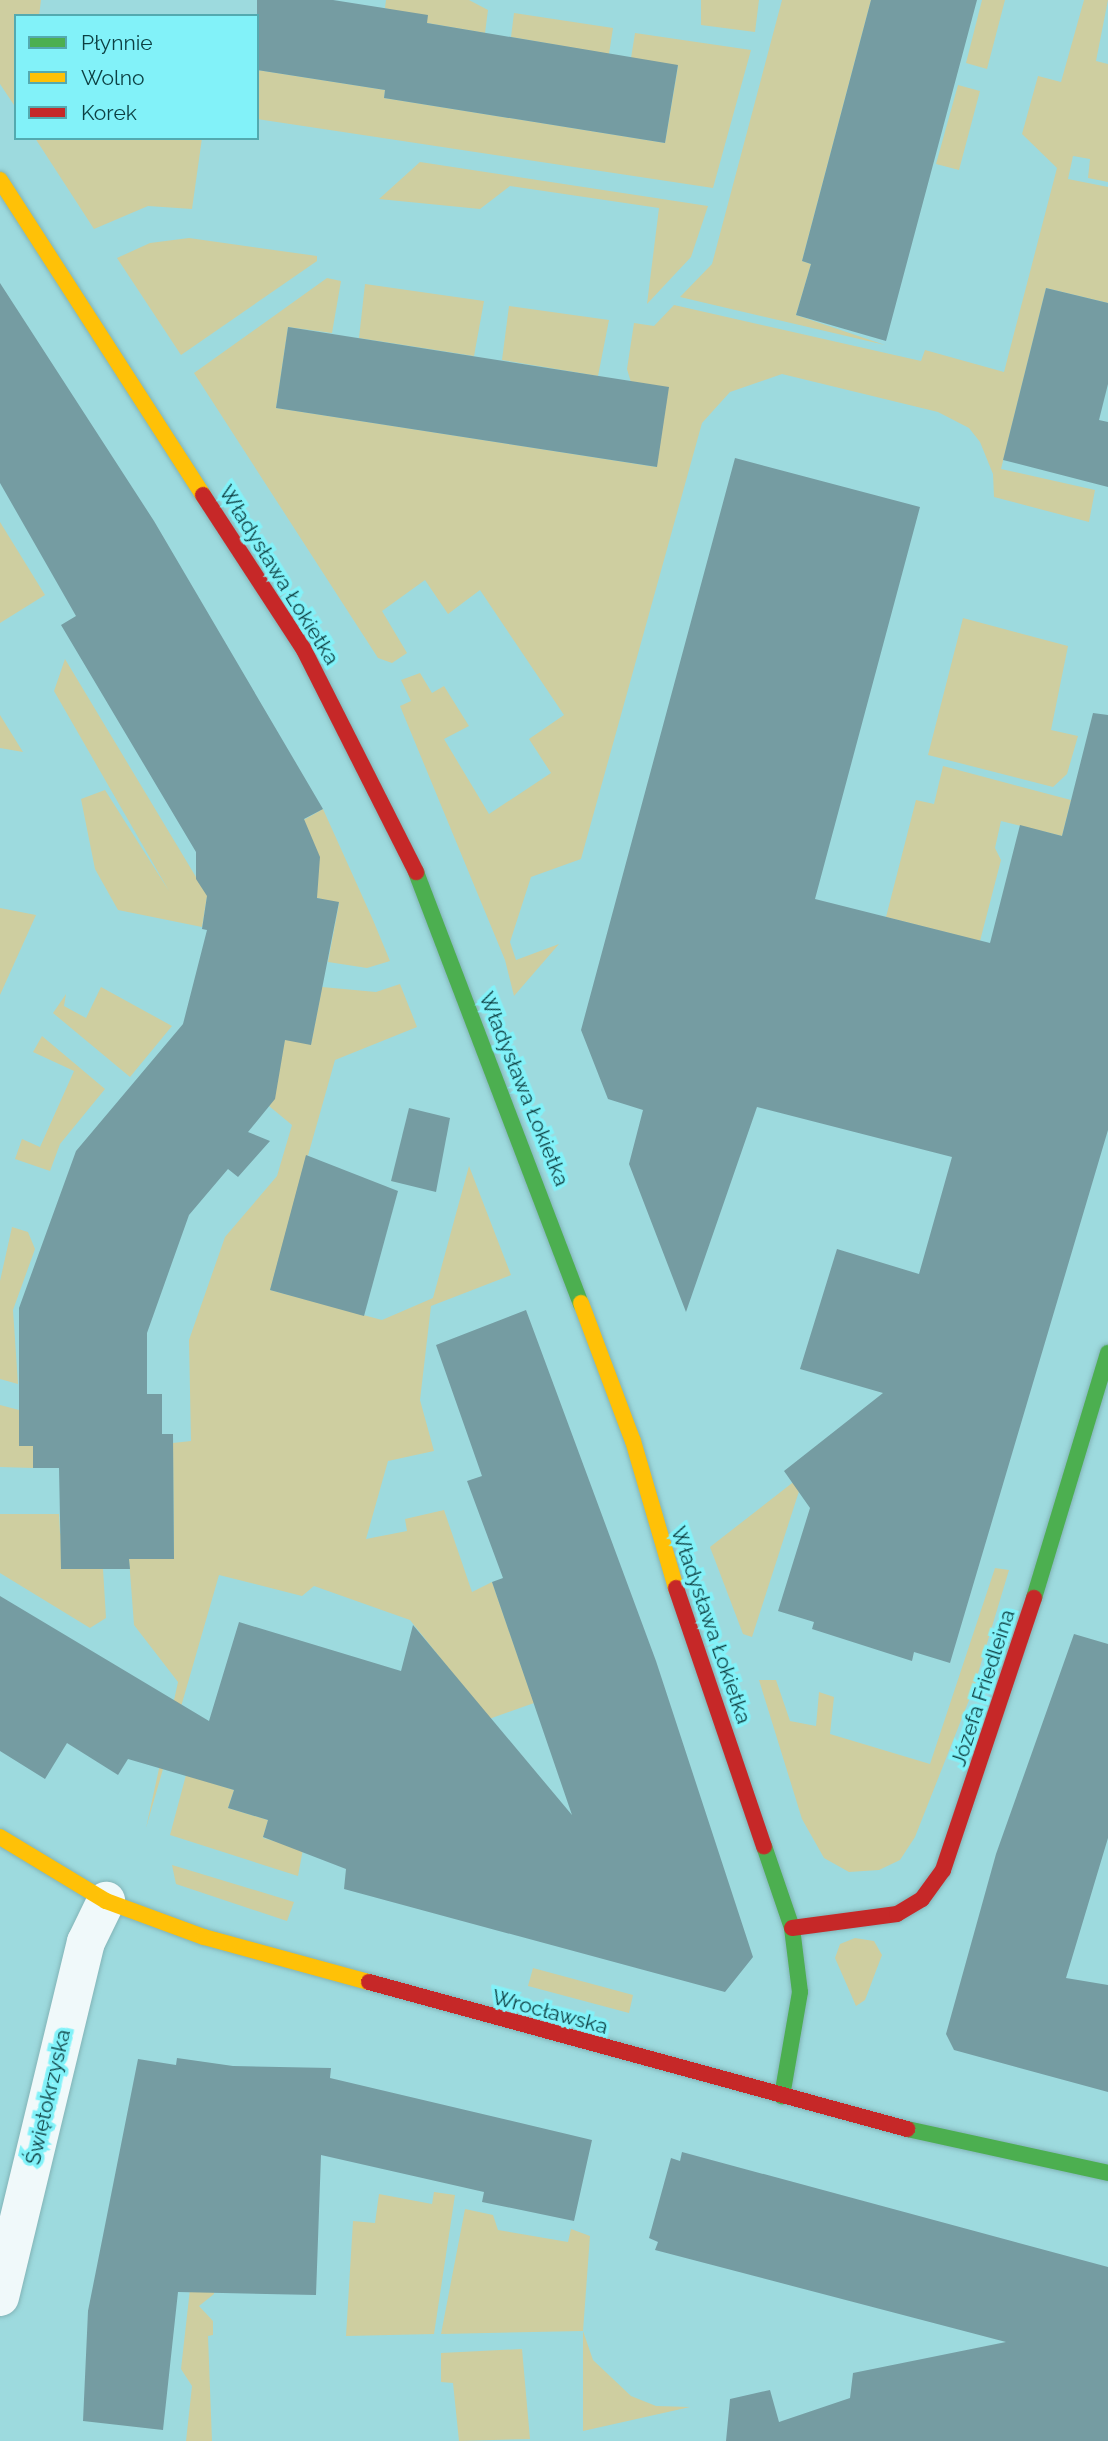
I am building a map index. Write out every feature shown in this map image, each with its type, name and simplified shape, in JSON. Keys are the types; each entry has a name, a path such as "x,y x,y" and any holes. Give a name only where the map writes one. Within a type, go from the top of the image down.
{"street":[{"name":"Władysława Łokietka","path":"0,180 303,650 404,844 576,1278 792,1928 800,1992 782,2096"},
{"name":"Józefa Friedleina","path":"792,1928 897,1914 922,1899 943,1870 1009,1679 1108,1353"},
{"name":"Wrocławska","path":"0,1837 106,1901 295,1964 987,2151 1108,2173"},
{"name":"Świętokrzyska","path":"0,2297 83,1954 106,1901"}],"green space":[{"path":"0,0 41,0 39,14 14,14 14,105 0,84"},
{"path":"386,0 469,0 488,10 485,33 427,23 385,8"},
{"path":"701,0 759,0 755,32 701,25"},
{"path":"782,0 871,0 802,261 811,264 796,315 885,345 680,297 712,264"},
{"path":"982,0 1005,0 987,69 966,63"},
{"path":"1084,0 1108,0 1096,61 1108,64 1108,182 1088,178 1090,159 1073,156 1068,179 1108,187 1108,303 1046,288 1001,469 1095,490 1089,522 994,497 993,474 980,442 969,428 938,412 782,374 730,392 702,423 581,859 531,877 510,942 516,960 559,944 514,996 505,960 400,706 411,701 401,680 420,673 432,693 444,686 469,726 444,739 489,814 551,773 529,739 564,715 480,590 448,614 425,580 382,611 407,653 392,663 378,658 194,373 327,278 341,281 332,333 288,327 276,408 656,467 627,369 634,323 654,326 674,305 921,361 925,350 1004,372 1057,168 1022,134 1038,76 1061,82"},
{"path":"514,13 613,28 609,54 511,37"},
{"path":"635,33 751,50 713,188 259,119 259,70 385,90 384,98 665,143 678,66 631,58"},
{"path":"958,85 980,91 959,170 936,164"},
{"path":"36,140 202,140 192,209 148,206 94,229"},
{"path":"420,162 708,206 691,257 647,304 659,208 510,186 480,209 379,199"},
{"path":"189,238 317,256 317,261 181,355 117,258 150,243"},
{"path":"365,284 484,301 474,356 359,338"},
{"path":"509,306 609,320 598,376 502,360"},
{"path":"0,522 45,595 0,623"},
{"path":"963,618 1068,646 1051,730 1078,736 1067,774 1053,787 928,755"},
{"path":"65,659 196,877 210,878 202,927 118,910 95,869 81,799 105,790 169,891 54,691"},
{"path":"0,715 23,752 0,748"},
{"path":"943,766 1071,800 1062,836 1001,821 995,848 1001,860 980,941 886,917 916,800 934,804"},
{"path":"323,809 390,961 367,968 328,962 339,903 313,897 300,822"},
{"path":"0,908 36,915 0,995"},
{"path":"400,984 417,1027 335,1060 270,1290 382,1320 433,1298 469,1166 511,1275 431,1306 420,1400 434,1451 388,1461 366,1539 407,1531 405,1519 444,1510 472,1592 492,1582 534,1703 489,1719 410,1620 314,1586 302,1596 219,1575 146,1828 178,1682 134,1625 129,1559 174,1559 173,1443 191,1441 189,1340 225,1237 277,1176 292,1125 269,1106 285,1039 311,1044 322,987 376,992"},
{"path":"101,987 172,1026 130,1077 53,1013 66,994 64,1006 86,1018"},
{"path":"42,1036 105,1089 60,1144 50,1171 15,1159 22,1139 40,1147 74,1071 33,1052"},
{"path":"12,1227 28,1232 35,1249 13,1310 18,1384 0,1379 0,1281"},
{"path":"0,1405 19,1410 19,1446 33,1446 33,1468 0,1467"},
{"path":"796,1480 802,1482 752,1637 743,1634 710,1547"},
{"path":"0,1514 59,1514 60,1533 103,1569 106,1618 90,1628 0,1573"},
{"path":"995,1568 1009,1570 973,1690 915,1837 900,1860 879,1870 849,1872 824,1858 802,1819 759,1680 776,1680 790,1721 816,1726 819,1692 834,1697 830,1734 930,1764"},
{"path":"186,1775 234,1790 228,1808 268,1820 263,1838 303,1849 298,1876 170,1835"},
{"path":"172,1865 294,1902 287,1921 176,1884"},
{"path":"855,1938 874,1941 882,1955 865,2000 856,2006 835,1958 840,1944"},
{"path":"533,1968 633,1995 629,2013 528,1986"},
{"path":"434,2192 455,2195 434,2334 346,2336 353,2221 375,2223 379,2194 432,2204"},
{"path":"465,2209 493,2215 498,2230 568,2242 571,2229 590,2236 583,2331 441,2334"},
{"path":"215,2246 214,2294 199,2306 213,2321 213,2335 208,2336 212,2441 186,2441 192,2386 181,2369 190,2289"},
{"path":"583,2331 593,2360 631,2396 656,2406 690,2407 583,2431"},
{"path":"522,2349 530,2439 459,2441 453,2383 441,2382 441,2353"}],"building":[{"path":"257,0 333,0 428,15 427,23 678,65 665,143 384,98 385,90 259,70"},
{"path":"871,0 977,0 886,341 796,315 811,264 802,261"},
{"path":"0,283 154,521 323,809 304,819 320,857 317,898 339,902 311,1045 285,1040 275,1099 248,1132 270,1141 238,1177 228,1169 189,1215 147,1333 147,1394 162,1394 162,1434 173,1434 174,1559 129,1559 130,1569 61,1569 59,1468 33,1468 33,1446 19,1446 19,1308 76,1151 183,1024 207,930 202,929 207,896 196,879 196,852 61,625 76,616 0,483"},
{"path":"1046,288 1108,303 1108,384 1099,420 1108,422 1108,487 1003,460"},
{"path":"288,327 669,387 657,467 276,408"},
{"path":"735,458 920,507 815,899 990,943 1020,825 1062,836 1093,713 1108,715 1108,1130 950,1663 914,1652 912,1661 812,1629 814,1622 778,1611 810,1508 784,1471 883,1393 800,1369 837,1249 919,1274 952,1157 757,1107 686,1312 629,1164 643,1110 608,1099 581,1030"},
{"path":"409,1108 450,1118 436,1192 391,1181"},
{"path":"306,1155 398,1191 364,1316 270,1290"},
{"path":"526,1310 656,1661 753,1957 725,1992 344,1889 346,1869 263,1837 268,1820 228,1808 234,1790 128,1759 118,1775 67,1743 45,1779 0,1751 0,1596 209,1721 239,1622 401,1671 413,1625 572,1815 492,1582 503,1578 467,1481 482,1476 436,1345"},
{"path":"1074,1634 1108,1644 1108,1838 1066,1978 1108,1985 1108,2092 954,2050 946,2034 996,1854"},
{"path":"177,2058 233,2066 331,2068 330,2078 592,2140 574,2221 482,2202 484,2192 321,2155 316,2295 178,2292 163,2430 83,2421 88,2311 138,2059 176,2065"},
{"path":"682,2152 1108,2267 1108,2441 726,2441 730,2399 770,2390 779,2422 850,2398 853,2373 1006,2342 655,2250 658,2242 649,2238 671,2158 680,2161"}],"traffic: fast":[{"path":"416,872 581,1303"},
{"path":"1034,1598 1108,1353"},
{"path":"764,1846 792,1928 800,1992 782,2096"},
{"path":"907,2129 1108,2173"}],"traffic: slow":[{"path":"0,180 203,495"},
{"path":"581,1303 633,1441 676,1588"},
{"path":"0,1837 106,1901 204,1937 369,1982"}],"traffic: jam":[{"path":"203,495 304,650 416,872"},
{"path":"676,1588 764,1846"},
{"path":"792,1928 897,1914 922,1899 943,1870 1034,1598"},
{"path":"369,1982 907,2129"}]}
